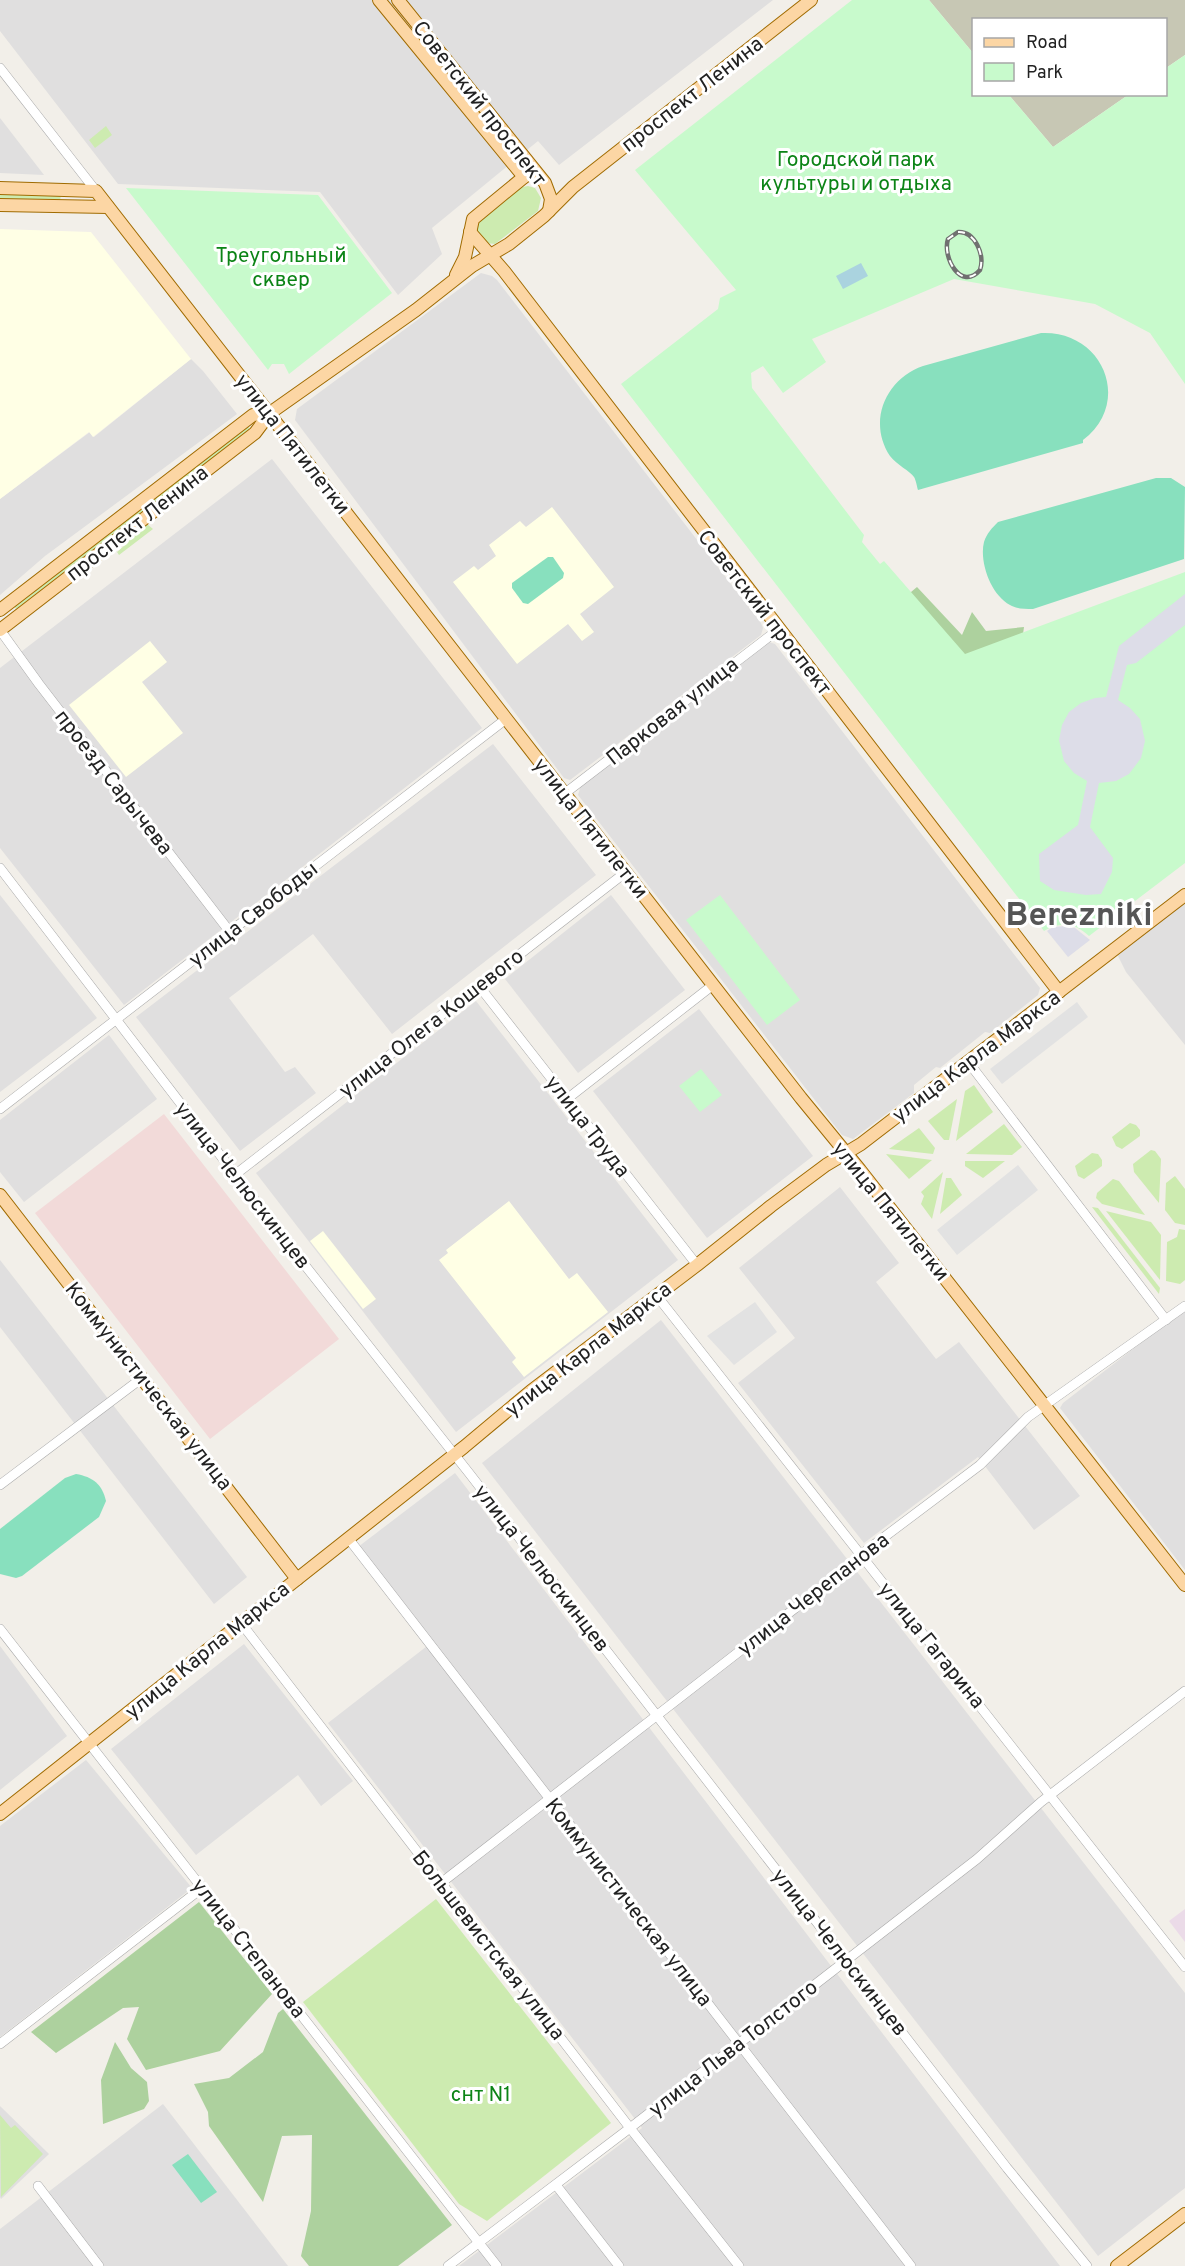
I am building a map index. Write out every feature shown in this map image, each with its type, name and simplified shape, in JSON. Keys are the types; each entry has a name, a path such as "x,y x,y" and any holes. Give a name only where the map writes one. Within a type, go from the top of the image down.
{"main road":[{"name":"Советский проспект","path":"379,0 524,177"},
{"name":"Советский проспект","path":"398,0 545,183 551,199 549,211"},
{"name":"проспект Ленина","path":"0,630 255,433 270,413 447,285 509,244 549,211 573,187 811,0"},
{"path":"524,177 566,188 573,187"},
{"name":"проспект Ленина","path":"447,285 461,267 471,224 478,214 524,177"},
{"path":"0,188 96,191"},
{"name":"улица Пятилетки","path":"96,191 713,986 1185,1586"},
{"path":"0,205 108,207"},
{"name":"Советский проспект","path":"470,232 504,271 1059,992"},
{"name":"проспект Ленина","path":"0,610 253,415 270,413"},
{"name":"улица Карла Маркса","path":"0,1814 531,1391 698,1265 771,1206 969,1063 1185,895"},
{"name":"Коммунистическая улица","path":"0,1195 297,1578"},
{"path":"1117,2266 1185,2214"}],"street":[{"name":"улица Пятилетки","path":"0,68 96,191"},
{"name":"Парковая улица","path":"564,794 778,629"},
{"name":"проезд Сарычева","path":"0,630 45,693 230,932"},
{"name":"улица Свободы","path":"0,1109 506,719"},
{"name":"улица Челюскинцев","path":"0,868 1007,2168 1087,2266"},
{"name":"улица Олега Кошевого","path":"236,1174 626,872"},
{"name":"улица Труда","path":"479,986 698,1265"},
{"path":"567,1099 713,986"},
{"path":"969,1063 1166,1320"},
{"name":"улица Гагарина","path":"657,1296 1185,1966"},
{"name":"улица Черепанова","path":"441,1883 861,1557 867,1550 980,1465 1028,1417 1185,1306"},
{"path":"0,1485 142,1378"},
{"name":"Коммунистическая улица","path":"348,1538 911,2266"},
{"name":"Большевистская улица","path":"241,1623 739,2266"},
{"name":"улица Степанова","path":"0,1629 497,2266"},
{"path":"0,1648 9,1641"},
{"name":"улица Льва Толстого","path":"448,2266 977,1859 1050,1795 1185,1691"},
{"path":"0,2044 202,1888"},
{"path":"556,2185 619,2266"},
{"path":"38,2186 99,2266"}],"shaded area":[{"path":"0,0 773,0 559,165 538,141 432,228 442,254 398,295 320,192 118,184 0,31"},
{"path":"929,0 1185,0 1185,55 1167,67 1167,18 972,18 972,52"},
{"path":"1010,96 1127,96 1053,147"},
{"path":"0,118 44,175 0,173"},
{"path":"0,229 91,232 191,359 93,437 89,432 0,499"},
{"path":"481,273 497,280 763,628 761,635 570,780 564,778 295,420 297,409"},
{"path":"191,359 237,414 45,556 0,595 0,499 90,432 94,437"},
{"path":"272,459 482,728 124,1005 0,848 0,668"},
{"path":"552,507 614,587 580,614 594,632 582,641 568,624 517,664 453,582 474,566 478,570 496,556 489,545 520,521 526,527"},
{"path":"1185,594 1185,625 1136,663 1127,665 1118,700 1140,719 1145,741 1141,758 1129,774 1116,781 1099,783 1090,827 1113,858 1112,872 1101,894 1086,895 1054,890 1040,881 1039,854 1078,825 1087,781 1074,773 1064,761 1059,740 1062,725 1069,712 1081,703 1106,697 1119,646"},
{"path":"150,641 167,662 142,682 183,733 126,777 69,705"},
{"path":"769,642 775,644 1040,988 1038,995 990,1033 985,1032 940,1068 936,1067 914,1085 914,1093 853,1139 842,1135 578,795 581,785"},
{"path":"493,744 596,875 392,1034 313,934 229,998 285,1072 295,1067 316,1093 240,1151 136,1017"},
{"path":"0,895 97,1018 0,1092"},
{"path":"611,895 685,990 578,1073 505,979"},
{"path":"1185,902 1185,1045 1126,972 1117,954"},
{"path":"1053,927 1075,928 1090,940 1068,957 1047,931"},
{"path":"476,1001 678,1260 456,1432 256,1173"},
{"path":"1077,1002 1088,1017 1002,1084 990,1069"},
{"path":"699,1009 813,1156 707,1238 593,1091"},
{"path":"109,1035 157,1099 24,1202 0,1172 0,1120"},
{"path":"164,1114 339,1339 210,1439 35,1213"},
{"path":"1018,1165 1038,1190 957,1255 937,1230"},
{"path":"840,1187 899,1263 876,1282 936,1359 959,1342 1080,1496 1034,1530 978,1457 864,1543 738,1383 795,1338 739,1268"},
{"path":"509,1201 569,1279 577,1273 608,1312 524,1377 512,1362 516,1358 439,1260 448,1253 446,1250"},
{"path":"323,1231 376,1299 363,1309 310,1241"},
{"path":"0,1260 247,1577 214,1604 0,1327"},
{"path":"755,1302 777,1332 734,1365 707,1336"},
{"path":"1185,1309 1185,1570 1060,1408 1063,1403"},
{"path":"661,1320 1185,1993 1185,2188 1098,2256 482,1463"},
{"path":"455,1473 1060,2266 459,2266 642,2128 328,1723 431,1643 358,1547"},
{"path":"244,1644 353,1781 321,1806 298,1775 196,1855 111,1749"},
{"path":"0,1646 67,1736 0,1790"},
{"path":"86,1760 192,1888 0,2037 0,1826"},
{"path":"1185,1909 1185,1942 1169,1921"},
{"path":"163,2104 288,2266 0,2266 0,2229"},
{"path":"0,2106 49,2154 1,2199 0,2197"}],"green space":[{"name":"Городской парк культуры и отдыха","path":"852,0 929,0 972,52 972,96 1010,96 1053,147 1127,96 1167,96 1167,67 1185,55 1185,384 1150,333 1095,304 954,279 812,339 826,362 783,393 763,366 751,373 752,388 864,535 862,542 880,564 884,561 965,654 1185,572 1185,863 1089,936 1079,928 1067,925 1056,926 1044,931 621,384 718,309 720,298 736,290 635,170"},
{"path":"106,126 112,135 95,148 89,140"},
{"path":"528,186 535,188 541,198 538,211 495,244 486,243 478,237 476,224 517,188"},
{"name":"Треугольный сквер","path":"126,188 318,195 392,293 289,374 284,364 272,364 268,370"},
{"path":"0,191 61,195 60,201 0,200"},
{"path":"1041,333 1063,335 1081,343 1095,356 1104,371 1108,389 1106,407 1098,424 1083,440 1083,443 918,490 914,477 890,456 883,443 880,429 881,416 890,391 910,372 923,366"},
{"path":"248,426 250,429 16,609 14,606"},
{"path":"1156,478 1171,478 1185,487 1184,559 1033,609 1013,606 997,594 985,568 983,550 987,536 998,522"},
{"path":"147,524 153,529 119,555 117,552 124,546 126,537"},
{"path":"548,557 553,557 564,573 563,578 528,604 523,603 512,588 512,583"},
{"path":"917,587 962,635 972,612 986,631 1024,627 1019,662 999,689 905,597"},
{"path":"720,895 800,1000 767,1025 686,920"},
{"path":"701,1069 722,1095 700,1112 679,1086"},
{"path":"974,1085 993,1112 956,1141 965,1091"},
{"path":"957,1099 949,1140 944,1140 928,1121"},
{"path":"1130,1123 1136,1125 1140,1130 1140,1136 1122,1149 1116,1146 1112,1137"},
{"path":"1004,1124 1022,1147 1012,1155 966,1154"},
{"path":"919,1128 935,1148 933,1154 889,1149"},
{"path":"1151,1150 1155,1151 1161,1159 1159,1203 1134,1172 1133,1164"},
{"path":"1092,1153 1098,1154 1102,1160 1102,1166 1084,1179 1078,1176 1075,1166"},
{"path":"886,1154 932,1160 909,1179"},
{"path":"965,1161 1005,1161 983,1178 965,1166"},
{"path":"943,1172 932,1219 921,1204 924,1196 921,1192"},
{"path":"1175,1176 1185,1189 1185,1225 1175,1223 1165,1210 1166,1183"},
{"path":"946,1178 951,1178 962,1195 940,1214"},
{"path":"1113,1179 1119,1181 1145,1215 1102,1204 1096,1198 1097,1193"},
{"path":"1092,1207 1098,1208 1160,1288 1159,1294"},
{"path":"1106,1211 1151,1222 1161,1235 1160,1280"},
{"path":"1179,1229 1185,1230 1185,1280 1180,1284 1166,1281 1167,1242 1177,1237"},
{"path":"76,1474 92,1479 102,1490 106,1501 99,1517 22,1576 16,1578 0,1574 0,1529 65,1478"},
{"name":"снт N1","path":"436,1899 611,2123 487,2221 459,2204 303,2002"},
{"path":"199,1902 272,1994 220,2051 146,2070 127,2039 139,2007 123,2008 56,2053 31,2032"},
{"path":"283,2009 452,2225 398,2266 309,2266 301,2256 311,2211 312,2135 282,2136 263,2202 209,2126 208,2112 194,2084 229,2078 263,2052 278,2013"},
{"path":"115,2042 131,2068 147,2082 149,2101 144,2109 103,2124 101,2080"},
{"path":"0,2115 11,2128 15,2125 43,2154 1,2197"},
{"path":"188,2154 217,2192 201,2203 172,2165"}],"water":[{"path":"861,263 868,276 843,289 836,276"}],"railway":[{"path":"958,232 969,235 980,251 980,270 973,276 960,275 950,263 948,239 958,232"}],"district":[{"name":"Berezniki","path":"1079,913"}]}
